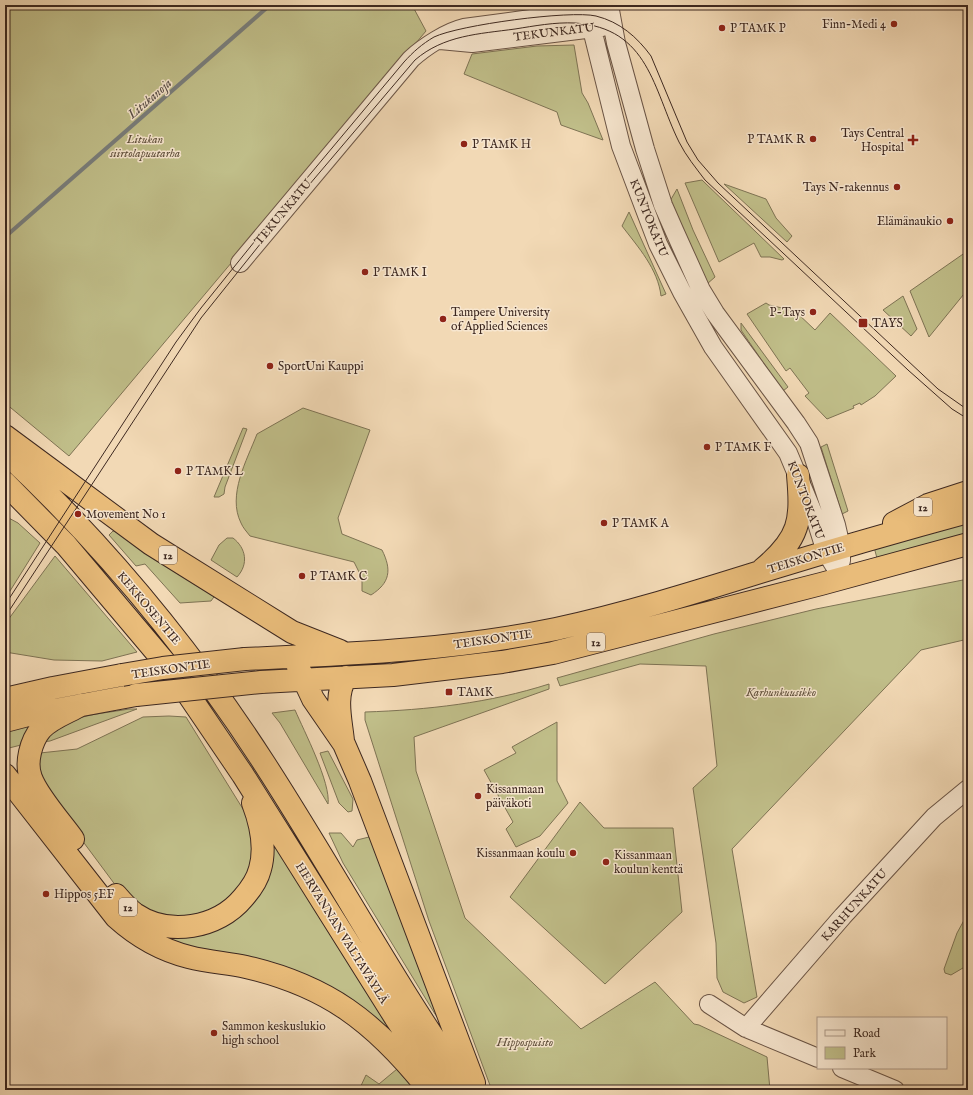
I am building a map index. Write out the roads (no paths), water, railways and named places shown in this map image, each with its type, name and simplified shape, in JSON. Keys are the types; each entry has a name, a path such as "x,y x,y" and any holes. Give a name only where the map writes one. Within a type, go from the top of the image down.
{"highway":[{"name":"12","path":"5,436 151,544 292,632 344,653"},
{"name":"KEKKOSENTIE","path":"5,452 53,498 153,610 230,713 286,800"},
{"path":"759,572 788,546 795,532 800,509 798,475"},
{"name":"KEKKOSENTIE","path":"5,483 66,545 172,672 243,775"},
{"name":"12","path":"886,534 891,524 928,505 968,492"},
{"path":"5,507 11,509 42,534 66,545"},
{"name":"TEISKONTIE","path":"5,699 53,688 163,668 293,655 405,651 475,643 543,632 615,615 695,593 886,534 968,512"},
{"name":"TEISKONTIE","path":"5,721 28,715 136,695 265,682 446,670 502,662 553,652 968,544"},
{"path":"265,682 278,677 286,670 293,655 295,646 292,632"},
{"path":"293,655 323,715 344,744 400,884 477,1090"},
{"path":"344,744 339,703 341,686 346,677"},
{"name":"12","path":"81,705 42,728 34,739 29,754 30,777 36,788 112,891 136,914 146,919 172,927 196,926 210,922 231,910 256,882 262,858 262,838 258,817 243,775"},
{"path":"5,775 116,917 130,930 161,948 176,954 246,967 284,979 348,1009 400,1054 429,1090"},
{"name":"HERVANNAN VALTAVÄYLÄ","path":"243,775 395,1017 444,1090"},
{"name":"HERVANNAN VALTAVÄYLÄ","path":"286,800 412,1007 469,1090"}],"street":[{"name":"TEKUNKATU","path":"240,263 411,59 423,49 440,40 452,31 464,28 560,15 588,16 610,13"},
{"name":"KUNTOKATU","path":"610,13 620,60 652,170 674,230 701,290 715,313 796,423 808,443 819,471 834,550 842,578"},
{"name":"KUNTOKATU","path":"588,16 623,152 658,244 682,292 713,347 777,435 788,453 816,520 834,550"},
{"name":"KARHUNKATU","path":"746,1028 843,916 934,817 968,789"},
{"path":"709,1004 746,1028 817,1058"},
{"path":"844,1069 895,1090"}],"waterway":[{"name":"Litukanoja","path":"5,237 270,5"}],"tram line":[{"path":"281,209 404,62 418,48 434,37 447,32 466,28 515,20 563,15 596,16 613,22 627,31 651,56 687,142 698,160 718,183 938,389 968,410"},
{"path":"5,617 201,318 281,218 415,60 438,45 475,34 545,24 575,23 600,27 619,36 634,49 645,64 679,142 705,180 908,370 952,409 968,419"},
{"path":"5,605 176,342 201,308 263,231"}],"place":[{"name":"Finn-Medi 4","path":"894,24"},
{"name":"P TAMK P","path":"722,28"},
{"name":"P TAMK R","path":"813,139"},
{"name":"Tays Central Hospital","path":"913,140"},
{"name":"P TAMK H","path":"464,144"},
{"name":"Tays N-rakennus","path":"897,187"},
{"name":"Elämänaukio","path":"950,221"},
{"name":"P TAMK I","path":"365,272"},
{"name":"P-Tays","path":"813,312"},
{"name":"Tampere University of Applied Sciences","path":"443,319"},
{"name":"TAYS","path":"863,323"},
{"name":"SportUni Kauppi","path":"270,366"},
{"name":"P TAMK F","path":"707,447"},
{"name":"P TAMK L","path":"178,471"},
{"name":"Movement No 1","path":"78,514"},
{"name":"P TAMK A","path":"604,523"},
{"name":"P TAMK C","path":"302,576"},
{"name":"TAMK","path":"449,692"},
{"name":"Kissanmaan päiväkoti","path":"478,796"},
{"name":"Kissanmaan koulu","path":"573,853"},
{"name":"Kissanmaan koulun kenttä","path":"606,862"},
{"name":"Hippos 5EF","path":"46,894"},
{"name":"Sammon keskuslukio high school","path":"214,1033"}],"park label":[{"name":"Litukan siirtolapuutarha","path":"145,146"},
{"name":"Karhunkuusikko","path":"781,692"},
{"name":"Hippospuisto","path":"525,1042"}]}
